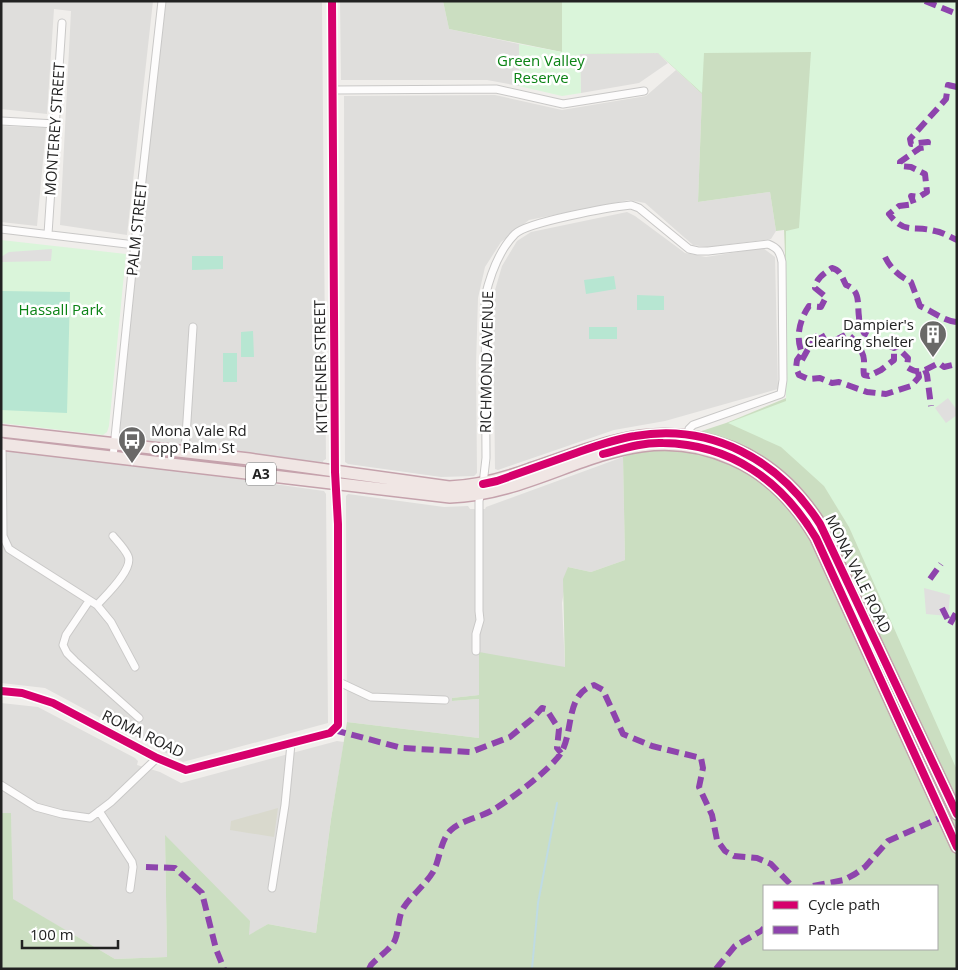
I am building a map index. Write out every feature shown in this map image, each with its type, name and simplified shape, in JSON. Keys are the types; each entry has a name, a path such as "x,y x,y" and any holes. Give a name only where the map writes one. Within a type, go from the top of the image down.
{"highway":[{"name":"MONA VALE ROAD","path":"1,431 249,459 438,496 461,497 482,490 500,490 620,449 687,440 714,441 746,453 775,472 793,487 826,534 957,814"},
{"name":"MONA VALE ROAD","path":"687,440 756,471 774,485 804,518 816,538 957,847"},
{"name":"MONA VALE ROAD","path":"1,444 336,477"}],"street":[{"name":"PALM STREET","path":"113,456 162,1"},
{"name":"KITCHENER STREET","path":"332,1 339,682 339,719 338,725 334,730"},
{"name":"MONTEREY STREET","path":"48,234 62,24"},
{"path":"333,90 496,89 562,104 644,91"},
{"path":"1,121 56,124"},
{"name":"RICHMOND AVENUE","path":"476,651 476,634 480,620 479,501 486,458 485,297 495,265 516,233 538,223 631,205 639,208 690,249 706,251 768,244 775,247 780,253 782,262 783,370 783,389 781,394 693,425 689,429 687,440"},
{"path":"1,229 135,245"},
{"path":"185,452 193,327"},
{"path":"1,431 3,536 9,548 97,605 111,622 134,667"},
{"path":"97,605 128,569 130,561 128,555 113,536"},
{"path":"89,601 66,635 63,645 67,653 75,661 139,718"},
{"path":"339,682 371,697 445,700"},
{"name":"ROMA ROAD","path":"1,692 22,693 52,702 157,758 186,770 291,744 330,733 334,730"},
{"path":"272,888 285,805 291,744"},
{"path":"1,785 36,808 90,818 111,802 157,758"},
{"path":"99,811 132,862 130,889"}],"shaded area":[{"path":"1,1 153,1 127,235 60,225 71,11 54,9 47,114 1,109"},
{"path":"165,1 322,1 326,459 323,461 324,467 116,443"},
{"path":"340,1 443,1 449,29 519,44 519,86 487,80 341,80"},
{"path":"658,53 668,63 639,83 581,93 580,54"},
{"path":"676,70 702,94 698,202 770,192 776,231 771,239 707,247 693,245 645,203 629,200 529,220 501,242 485,267 478,298 476,365 477,473 474,476 441,477 348,464 345,462 344,96 495,95 562,110 646,96"},
{"path":"1,126 46,128 37,226 1,222"},
{"path":"627,212 685,253 706,257 763,248 775,257 778,389 665,421 614,430 498,470 495,469 493,297 502,266 517,241 531,232"},
{"path":"52,249 51,261 1,262 1,257 9,252"},
{"path":"948,398 957,410 957,415 946,423 935,408"},
{"path":"1,446 324,491 326,494 328,723 183,762 45,688 1,683"},
{"path":"623,457 625,560 591,572 568,567 562,603 565,667 479,695 452,698 452,701 479,699 479,738 347,722 346,496 348,494 444,507 468,506 470,509 485,509 486,507"},
{"path":"924,588 950,595 948,616 926,614"},
{"path":"1,703 38,707 135,758 138,761 137,765 160,772 181,783 337,741 344,742 331,819 316,933 268,924 248,936 165,836 167,957 115,959 12,899 11,813 1,813"},
{"path":"278,808 274,837 230,830 231,821"}],"green space":[{"path":"443,1 957,1 957,969 1,969 1,813 11,813 13,899 115,959 167,957 165,835 250,921 249,935 268,924 316,933 331,819 347,722 479,738 479,699 452,701 452,698 479,695 479,652 565,667 563,579 568,567 591,572 625,560 623,457 726,423 791,396 784,230 776,231 770,192 698,202 702,94 658,53 580,54 449,29"},
{"name":"Green Valley Reserve","path":"562,1 957,1 957,770 849,527 824,486 781,447 728,423 786,401 786,231 799,228 811,52 704,53 702,93 658,53 580,54 581,93 562,96 519,86 519,44 562,52"},
{"name":"Hassall Park","path":"1,240 126,254 109,426 107,432 103,435 1,423"},
{"path":"192,256 223,256 223,269 192,270"},
{"path":"614,276 616,289 586,294 584,280"},
{"path":"1,291 70,292 67,413 1,410"},
{"path":"637,295 664,296 664,310 637,310"},
{"path":"589,327 617,327 617,339 589,339"},
{"path":"253,331 254,357 241,357 241,332"},
{"path":"223,353 237,353 237,382 223,382"}],"waterway":[{"path":"532,969 538,903 557,803"}],"marked path":[{"path":"925,1 957,14"},
{"path":"957,87 948,85 946,99 910,139 911,144 928,142 927,147 920,148 900,162 900,166 911,167 925,174 927,192 919,197 911,196 914,204 899,206 889,214 895,221 905,227 927,229 943,233 957,240"},
{"path":"885,257 896,272 911,282 920,306 943,318 957,322"},
{"path":"918,372 919,377 911,386 886,394 867,392 839,382 832,383 820,378 808,379 799,375 796,368 797,360 802,353 799,335 803,317 809,306 821,307 826,297 815,288 821,276 832,268 839,272 846,285 856,294 859,321 864,333 894,348 899,346 908,358 907,367 919,371 939,363 944,367 957,364"},
{"path":"802,360 820,332 824,339 830,343 847,334 853,339 859,346 864,358 864,375 869,376 894,360 894,348"},
{"path":"925,370 931,406"},
{"path":"930,579 941,564"},
{"path":"942,608 950,624"},
{"path":"950,624 957,611"},
{"path":"369,969 395,940 402,911 433,872 447,834 460,824 499,806 529,784 556,760 565,744 571,714 578,696 594,685 603,690 623,734 652,746 701,758 703,768 699,787 712,815 717,840 725,851 734,856 757,858 771,864 791,885"},
{"path":"334,730 402,748 471,752 510,737 542,708 546,709 559,729 557,748 561,753"},
{"path":"818,885 844,880 855,874 865,867 888,841 942,817"},
{"path":"146,867 175,868 202,893 216,949 224,969"},
{"path":"716,969 735,946 763,929"}],"cycle path":[{"path":"1,691 22,693 53,703 157,758 186,770 330,733 338,725 338,524 335,472 332,1"},
{"path":"483,484 497,481 611,441 663,433 691,435 717,441 741,451 764,465 785,481 820,524 957,814"},
{"path":"603,454 633,446 655,443 688,445 711,450 732,458 752,470 771,483 787,499 816,538 957,847"}],"place":[{"name":"Dampier's Clearing shelter","path":"933,358"},
{"name":"Mona Vale Rd opp Palm St","path":"132,464"}]}
